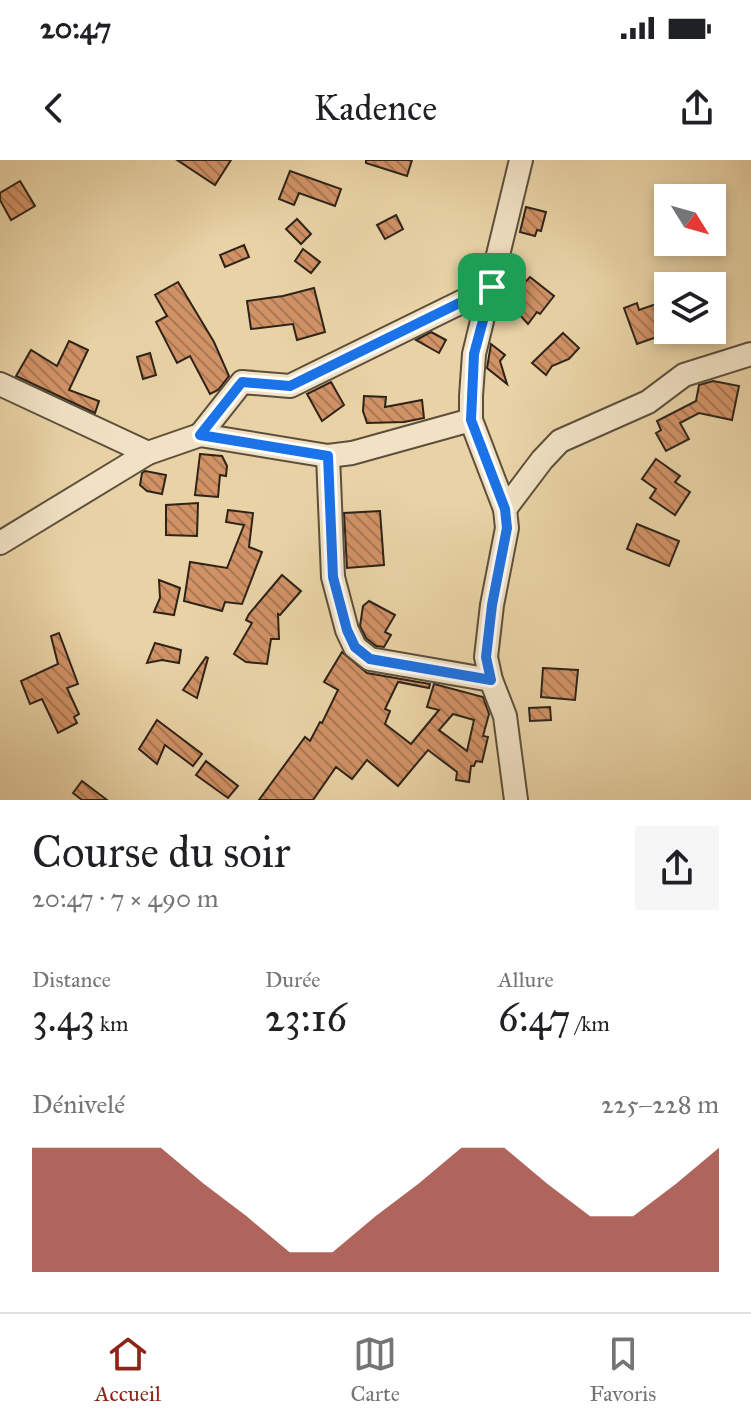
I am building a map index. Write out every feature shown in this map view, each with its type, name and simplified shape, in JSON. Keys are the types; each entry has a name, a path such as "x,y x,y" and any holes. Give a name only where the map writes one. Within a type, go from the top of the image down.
{"street":[{"path":"516,800 505,716 486,657 492,605 507,528 505,509 471,420 474,354 521,160"},
{"path":"200,435 242,382 290,386 492,287"},
{"path":"505,509 560,441 648,402 684,375 751,354"},
{"path":"0,384 148,453"},
{"path":"0,543 148,453 200,435 328,456 352,453 471,420"},
{"path":"328,456 333,577 347,630 355,647 370,659 491,680"}],"building":[{"path":"177,160 231,160 215,185"},
{"path":"366,160 412,160 407,176 366,163"},
{"path":"290,171 341,189 335,206 299,193 294,205 279,199"},
{"path":"20,181 35,206 11,220 0,200 0,193"},
{"path":"526,207 546,212 541,231 537,230 535,236 520,232"},
{"path":"396,215 403,229 385,239 377,225"},
{"path":"297,219 311,234 301,244 286,229"},
{"path":"244,245 249,257 225,267 220,255"},
{"path":"303,249 320,262 311,273 295,261"},
{"path":"530,277 554,296 528,324 507,301"},
{"path":"178,282 214,342 229,376 218,390 210,394 190,356 177,363 156,322 167,316 155,295"},
{"path":"314,288 325,332 297,340 293,324 251,329 247,301"},
{"path":"637,303 639,310 654,305 654,338 637,344 624,308"},
{"path":"431,332 446,340 439,353 416,340"},
{"path":"563,333 579,348 569,359 552,366 546,375 532,363"},
{"path":"69,341 88,350 69,390 99,401 95,413 16,376 31,350 57,366"},
{"path":"491,344 505,355 500,361 507,384 487,368"},
{"path":"150,353 156,375 143,379 137,357"},
{"path":"713,381 739,386 732,420 699,413 680,423 689,439 666,451 656,433 661,430 657,421 696,401 699,385"},
{"path":"331,382 344,405 322,421 307,394"},
{"path":"364,396 386,397 385,407 422,400 424,418 367,423 363,411"},
{"path":"200,454 222,456 227,466 226,476 220,475 218,497 195,495"},
{"path":"656,459 680,476 675,482 690,492 675,515 650,498 656,489 642,479"},
{"path":"145,471 166,475 162,494 147,491 140,485"},
{"path":"198,503 197,536 166,535 166,505"},
{"path":"228,510 253,513 249,547 262,552 242,604 225,602 222,611 184,601 190,562 227,568 244,525 226,522"},
{"path":"380,511 384,565 347,568 344,513"},
{"path":"637,524 679,541 669,566 627,549"},
{"path":"282,575 301,591 278,614 279,639 271,639 267,664 246,662 234,654 252,623 246,620"},
{"path":"159,580 180,588 174,615 154,612 160,598"},
{"path":"369,601 395,615 385,632 391,635 384,647 376,646 366,638 360,626 363,606"},
{"path":"59,633 78,684 67,688 79,714 74,717 77,723 58,733 42,699 30,704 21,681 58,664 51,636"},
{"path":"155,643 181,650 179,663 162,660 147,663"},
{"path":"342,652 367,673 430,684 429,688 398,682 385,709 390,711 385,724 411,744 439,710 427,707 434,684 483,697 489,714 483,736 488,737 482,762 476,761 471,766 469,782 456,780 457,772 428,750 398,786 367,760 352,779 336,767 313,800 259,800 305,737 310,741 322,723 338,690 324,682","holes":["453,714 474,720 467,751 439,730"]},
{"path":"208,658 197,698 183,690"},
{"path":"543,668 578,670 575,700 541,697"},
{"path":"550,707 551,720 530,721 529,708"},
{"path":"157,720 202,754 193,766 165,745 157,764 139,749"},
{"path":"206,761 238,786 228,798 196,775"},
{"path":"82,781 107,800 82,800 73,793"}],"route":[{"path":"492,287 474,354 471,396 471,420 490,477 505,509 507,528 492,605 486,657 491,680 370,659 355,647 347,630 333,577 328,456 200,435 242,382 290,386 492,287"}]}
